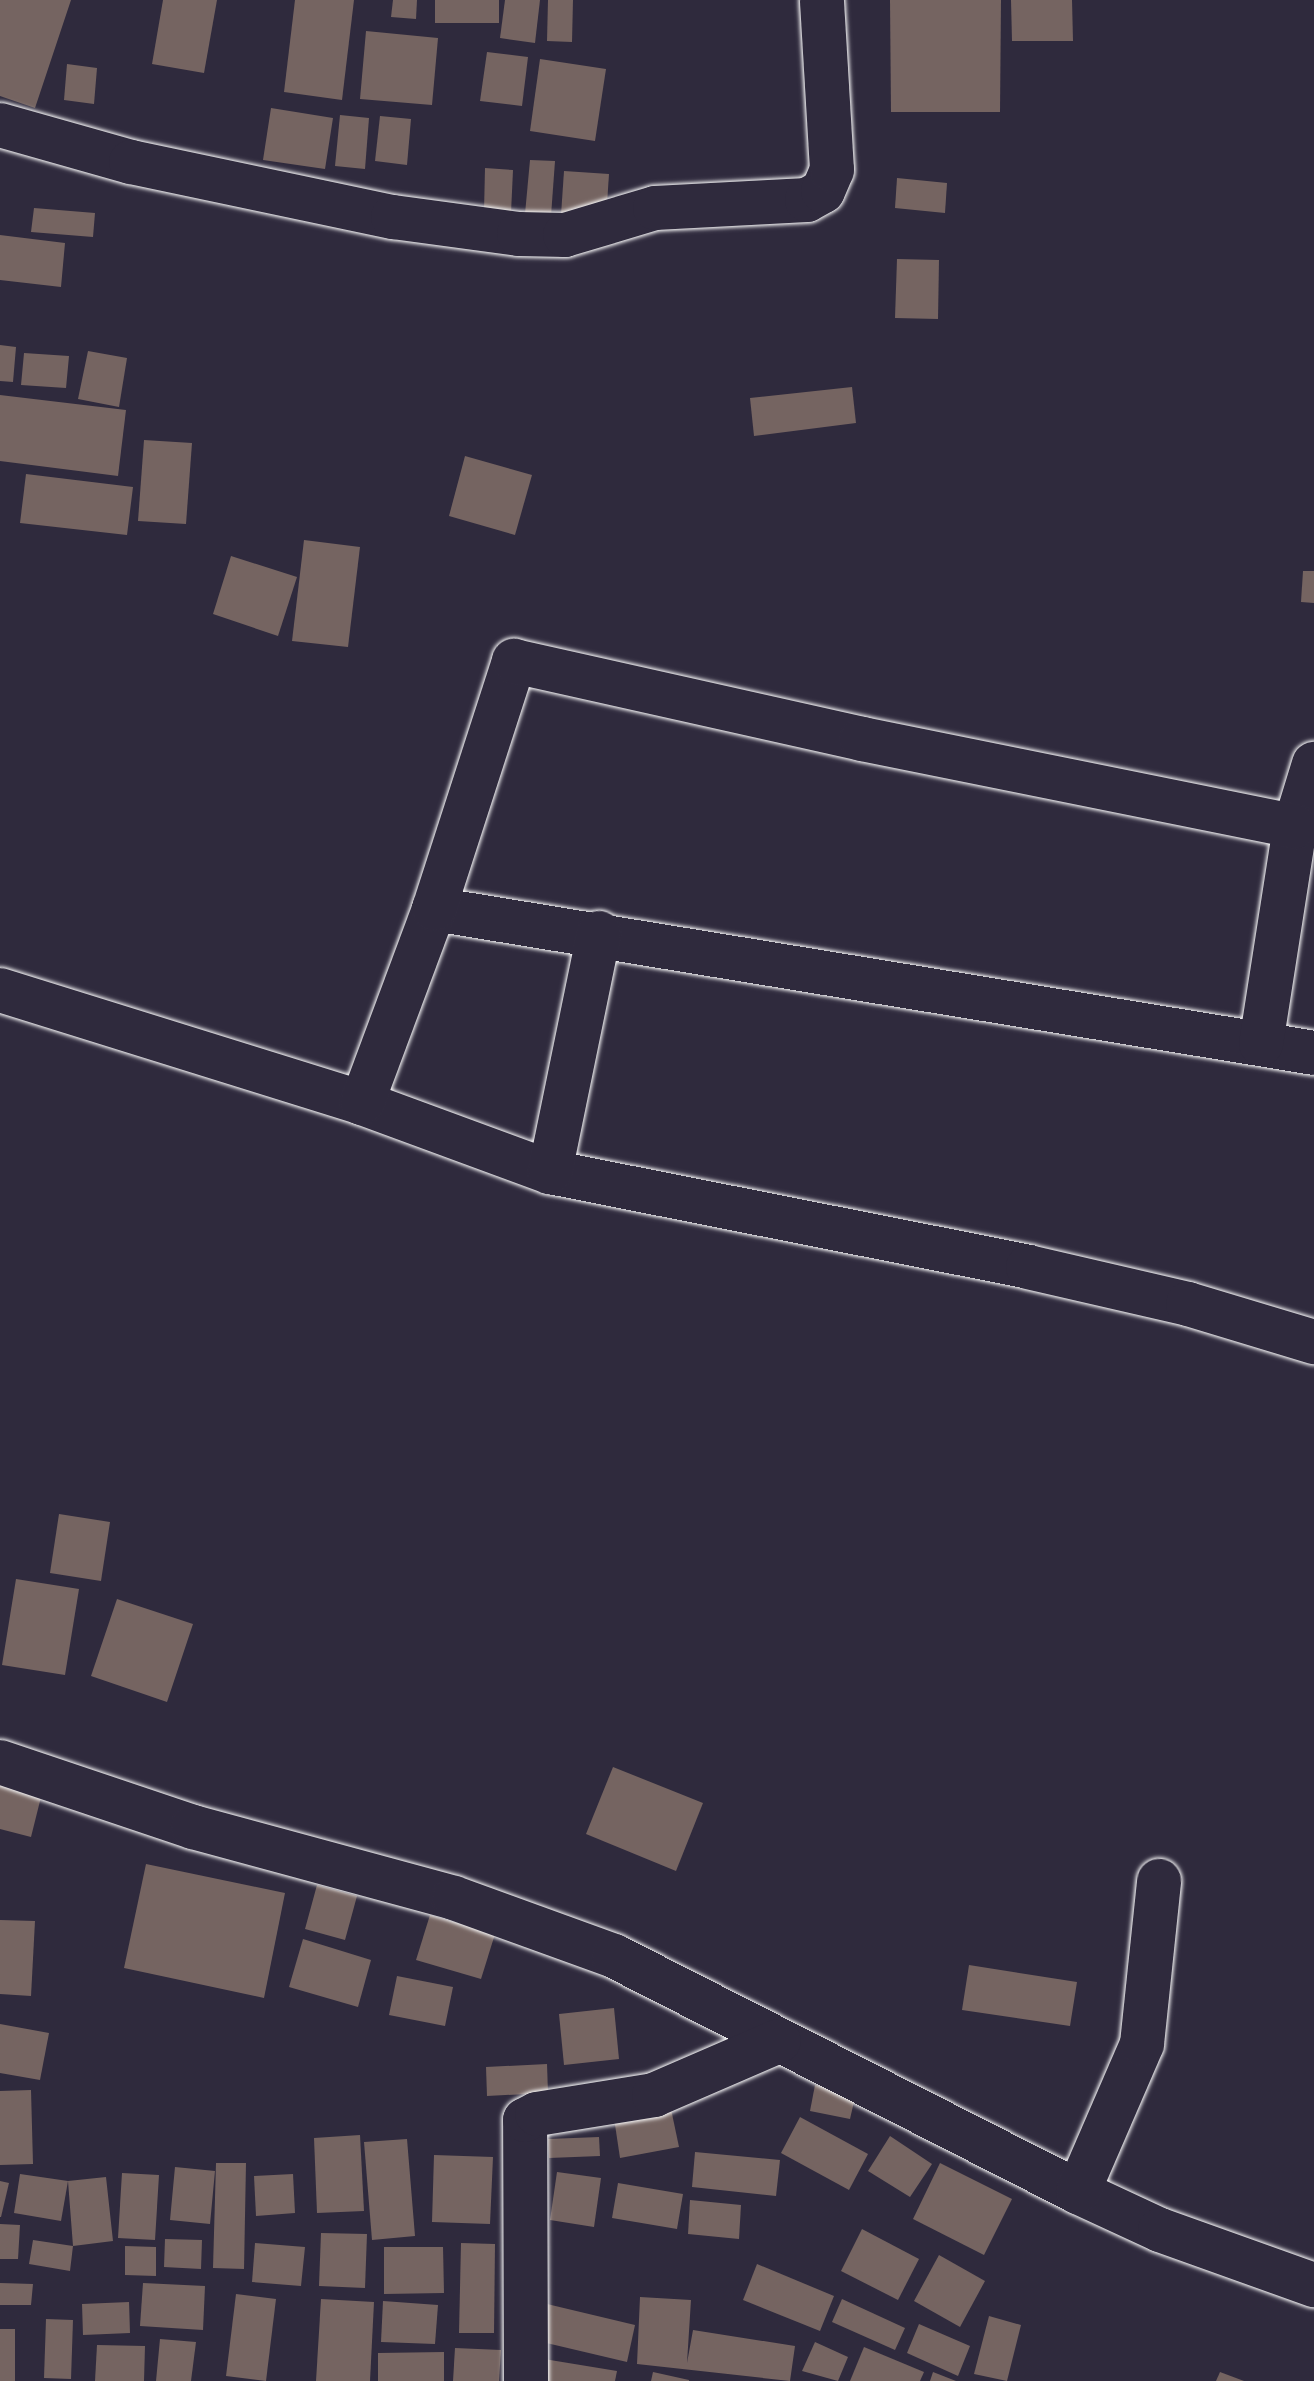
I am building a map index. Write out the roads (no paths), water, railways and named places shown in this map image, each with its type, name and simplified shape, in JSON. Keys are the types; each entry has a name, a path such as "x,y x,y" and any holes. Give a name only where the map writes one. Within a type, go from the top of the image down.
{"street":[{"path":"0,125 131,162 393,217 519,234 565,235 655,208 807,200 823,191 832,170 822,0"},
{"path":"362,1103 434,909 514,661 862,739 1295,826"},
{"path":"1261,1044 1295,826 1314,764"},
{"path":"434,909 599,933 1314,1053"},
{"path":"550,1172 599,933"},
{"path":"0,990 362,1103 550,1172 1028,1267 1188,1304 1314,1342"},
{"path":"0,1762 193,1827 454,1898 614,1956 1078,2192 1160,2230 1314,2285"},
{"path":"1078,2192 1142,2044 1159,1881"},
{"path":"526,2381 525,2120 537,2114 654,2095 779,2041"}]}
